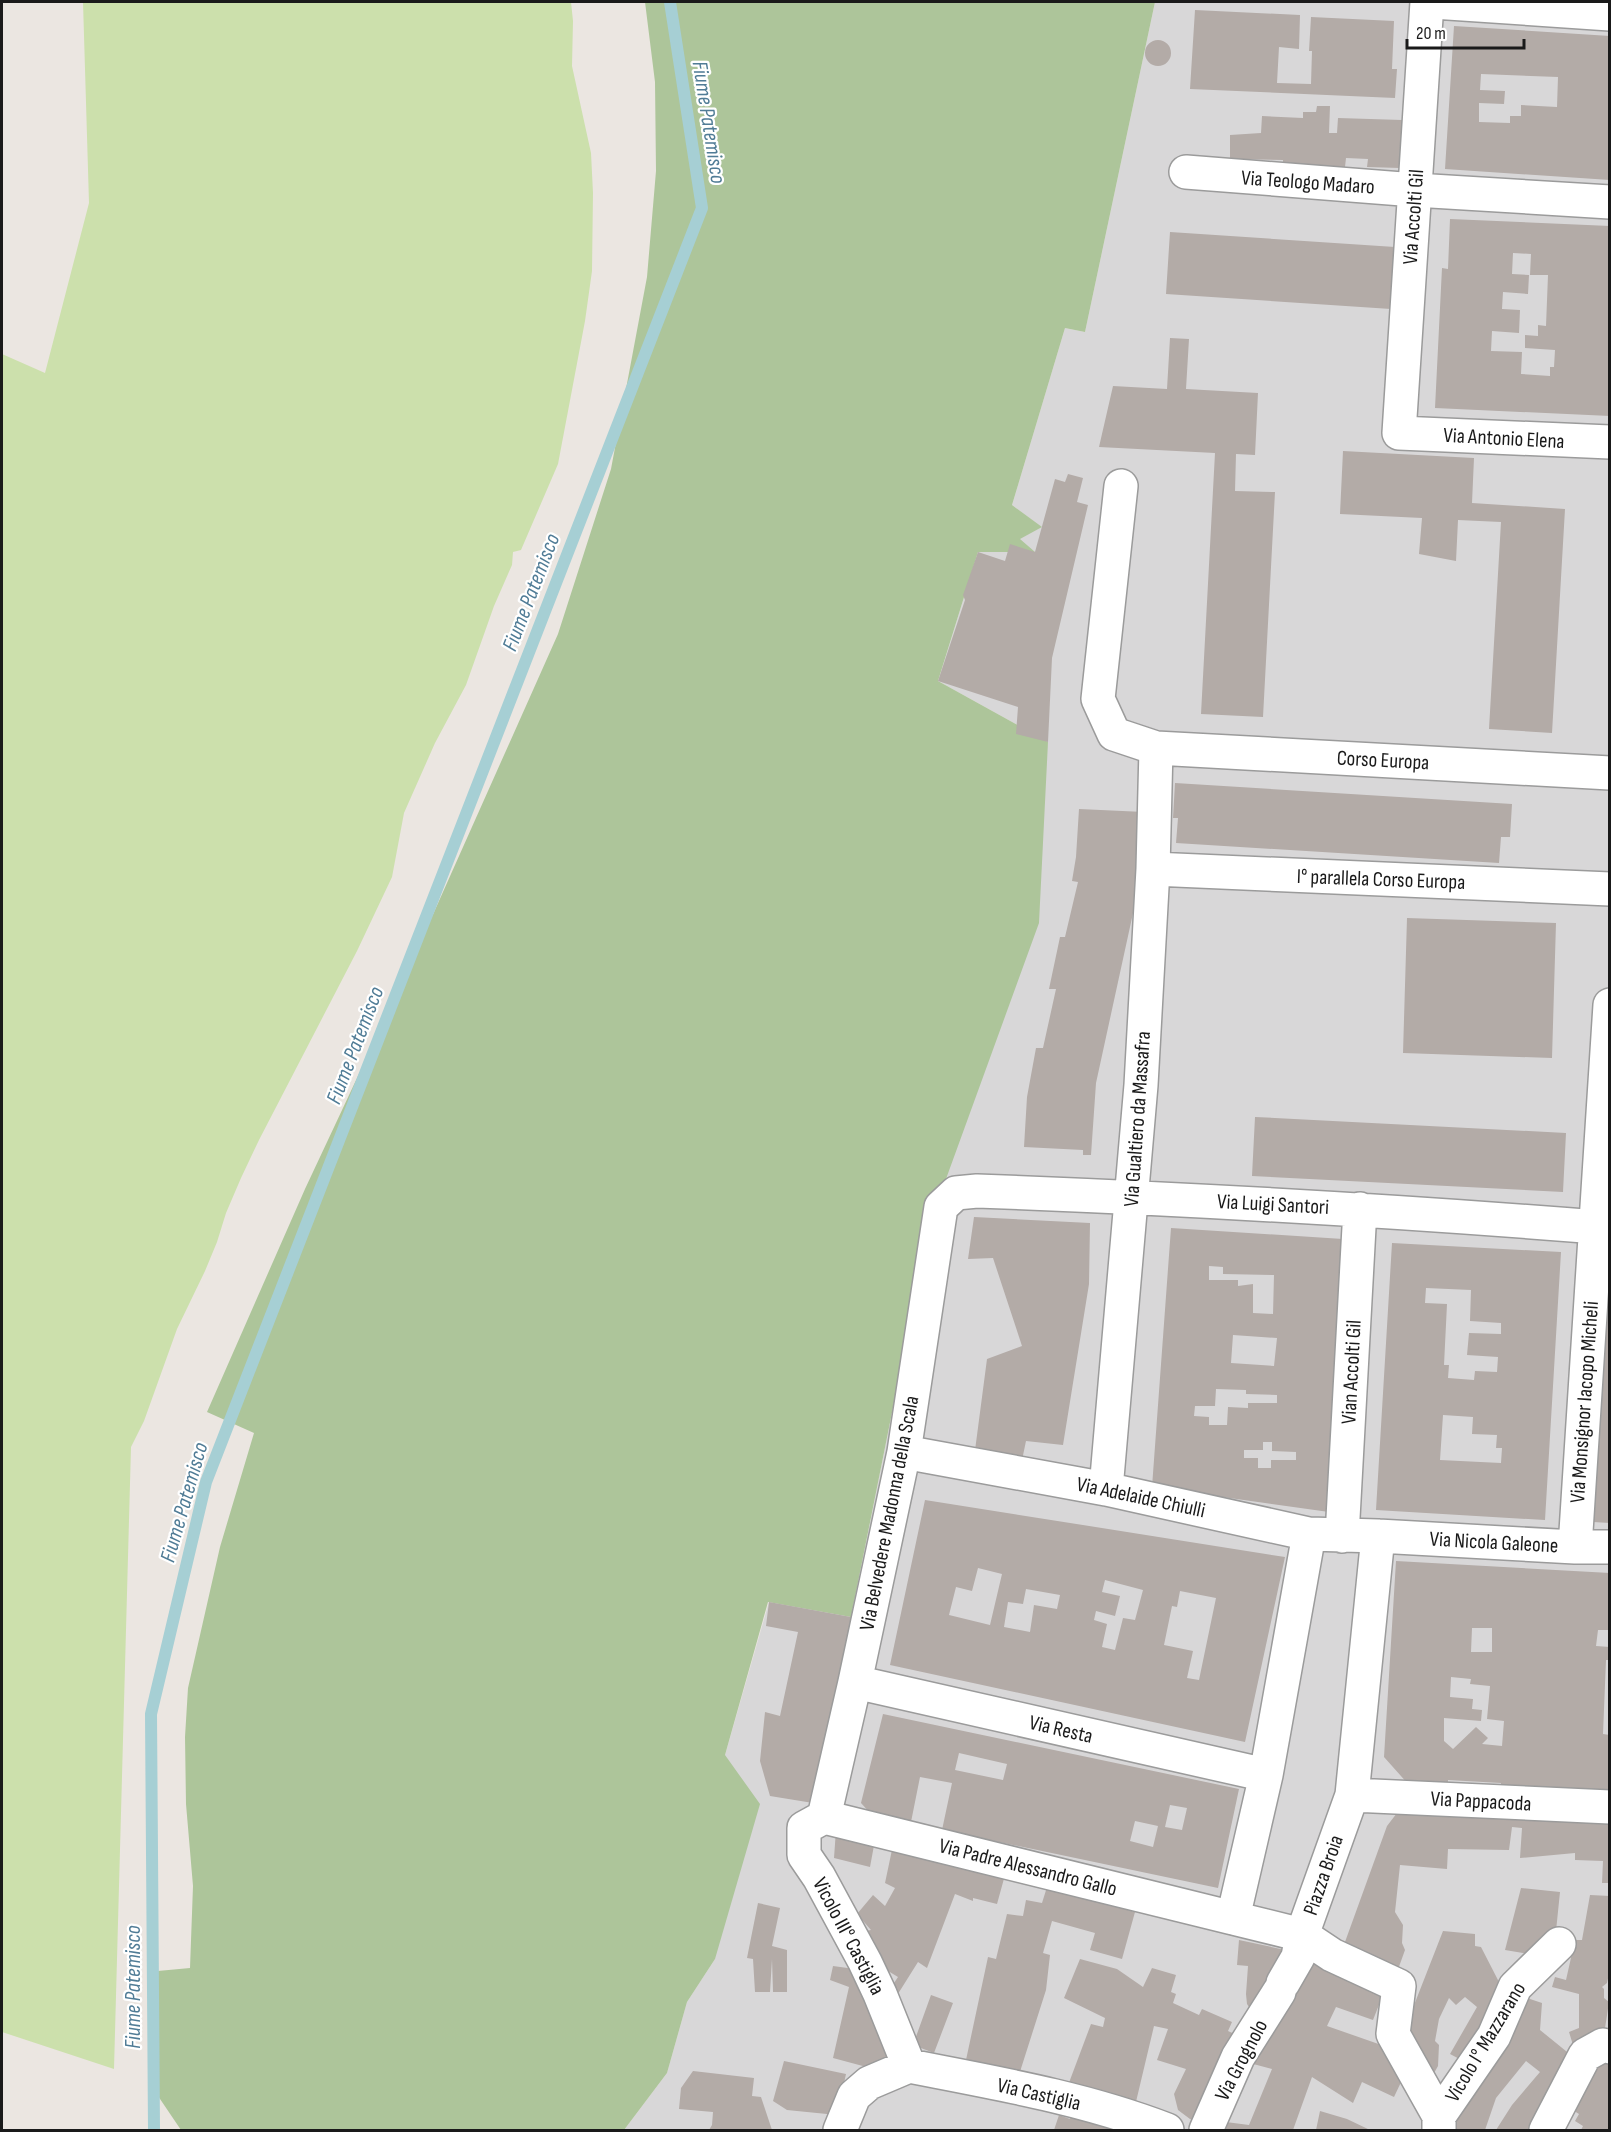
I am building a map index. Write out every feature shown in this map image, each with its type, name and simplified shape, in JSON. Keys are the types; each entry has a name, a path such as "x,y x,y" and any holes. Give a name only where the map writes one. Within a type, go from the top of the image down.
{"street":[{"name":"Via Accolti Gil","path":"1399,433 1427,2"},
{"path":"1433,2 1610,14"},
{"name":"Via Teologo Madaro","path":"1186,172 1610,202"},
{"name":"Via Antonio Elena","path":"1399,433 1610,442"},
{"name":"Corso Europa","path":"1121,486 1098,699 1114,734 1156,748 1610,773"},
{"name":"Via Gualtiero da Massafra","path":"1106,1489 1141,1085 1153,869 1156,748"},
{"name":"I° parallela Corso Europa","path":"1153,869 1610,889"},
{"name":"Via Monsignor Iacopo Micheli","path":"1575,1547 1602,1228 1610,1005"},
{"name":"Via Luigi Santori","path":"941,1208 956,1193 977,1191 1131,1196 1360,1209 1602,1228"},
{"name":"Via Belvedere Madonna della Scala","path":"824,1816 904,1452 941,1208"},
{"name":"Vian Accolti Gil","path":"1342,1536 1360,1209"},
{"name":"Via Adelaide Chiulli","path":"904,1452 1106,1489 1309,1534 1378,1536"},
{"path":"1233,1917 1266,1776 1309,1534"},
{"name":"Via Nicola Galeone","path":"1378,1536 1610,1547"},
{"name":"Piazza Broia","path":"1233,1917 1302,1935 1352,1795 1378,1536"},
{"name":"Via Resta","path":"855,1682 1266,1776"},
{"name":"Via Pappacoda","path":"1352,1795 1610,1808"},
{"name":"Via Padre Alessandro Gallo","path":"824,1816 1233,1917"},
{"name":"Vicolo III° Castiglia","path":"824,1816 804,1828 804,1855 819,1877 865,1962 909,2066"},
{"path":"1302,1935 1332,1955 1399,1986 1393,2034 1439,2123"},
{"name":"Via Grognolo","path":"1206,2130 1238,2057 1298,1957 1302,1935"},
{"name":"Vicolo I° Mazzarano","path":"1439,2123 1494,2036 1515,1987 1559,1944"},
{"path":"1546,2130 1585,2055 1606,2046"},
{"path":"840,2130 854,2096 869,2083 909,2066"},
{"name":"Via Castiglia","path":"909,2066 1039,2091 1167,2130"}],"shaded area":[{"path":"1155,2 1609,2 1609,2130 624,2130 667,2073 687,2002 715,1959 725,1755 769,1602 851,1617 930,1223 1048,742 938,681 978,552 1033,552 1019,539 1041,527 1012,505 1065,328 1085,332"}],"green space":[{"path":"83,2 571,2 572,66 591,153 593,193 592,271 558,464 521,550 513,552 512,565 494,606 466,685 435,743 404,813 392,877 357,951 241,1178 205,1271 177,1329 144,1421 131,1447 114,2069 2,2032 2,354 45,373 89,203"},
{"path":"645,2 1155,2 1085,332 1065,328 1012,505 1042,527 1020,539 1035,552 978,552 938,681 1048,742 1039,923 930,1223 851,1617 768,1602 725,1755 760,1804 715,1959 687,2002 667,2073 624,2130 181,2130 158,2096 147,1972 190,1968 193,1886 186,1804 185,1737 188,1688 220,1547 254,1433 207,1412 305,1189 418,948 558,634 611,469 647,277 656,171 655,82"}],"building":[{"path":"1195,10 1300,15 1299,49 1279,47 1277,83 1311,84 1312,51 1309,51 1311,17 1394,21 1392,69 1397,69 1395,98 1190,89"},
{"path":"1454,26 1610,36 1610,180 1445,169","holes":["1481,74 1558,77 1557,107 1521,105 1521,116 1510,116 1510,123 1479,122 1479,103 1504,104 1505,91 1480,90"]},
{"path":"1158,40 1167,44 1171,53 1167,62 1158,66 1149,62 1145,53 1149,44"},
{"path":"1317,106 1330,106 1329,133 1337,133 1338,118 1402,120 1400,168 1367,167 1368,159 1346,158 1345,167 1283,165 1283,160 1230,159 1230,135 1261,133 1262,116 1303,118 1303,112 1316,112"},
{"path":"1450,219 1610,226 1610,416 1435,408 1442,268 1448,269","holes":["1513,253 1531,254 1530,275 1548,275 1546,326 1538,325 1538,336 1525,335 1525,348 1555,350 1554,367 1550,367 1550,376 1521,374 1522,352 1491,351 1492,331 1519,333 1520,310 1502,309 1503,292 1528,294 1529,275 1512,274"]},
{"path":"1170,232 1395,247 1391,309 1166,294"},
{"path":"1170,338 1189,339 1186,389 1258,393 1255,455 1236,454 1235,491 1275,492 1263,717 1201,714 1215,453 1099,447 1113,386 1167,389"},
{"path":"1343,451 1474,458 1472,503 1565,509 1552,733 1489,729 1501,522 1458,520 1456,561 1419,554 1422,518 1340,514"},
{"path":"1068,474 1083,478 1077,502 1088,505 1052,658 1048,742 1016,734 1018,707 938,681 978,552 1005,561 1010,544 1035,552 1055,479 1065,482"},
{"path":"1175,783 1512,804 1510,837 1501,837 1499,863 1176,843 1178,818 1173,818"},
{"path":"1079,809 1144,812 1140,881 1096,1083 1091,1155 1083,1155 1083,1150 1024,1147 1027,1097 1036,1048 1043,1048 1056,989 1049,989 1060,937 1065,937 1078,882 1072,881"},
{"path":"1407,918 1556,923 1552,1058 1403,1053"},
{"path":"1255,1117 1566,1133 1563,1192 1252,1176"},
{"path":"974,1217 1090,1223 1089,1284 1063,1445 1026,1441 1021,1465 974,1458 987,1359 1022,1346 993,1258 968,1259"},
{"path":"1171,1228 1343,1239 1329,1512 1152,1487","holes":["1209,1266 1223,1267 1223,1274 1274,1275 1273,1314 1253,1313 1253,1284 1238,1286 1238,1280 1209,1280","1233,1335 1277,1338 1274,1366 1231,1363","1216,1389 1246,1390 1246,1394 1277,1395 1277,1403 1248,1403 1248,1408 1228,1407 1227,1425 1209,1425 1209,1417 1194,1416 1195,1406 1215,1406","1263,1442 1272,1442 1272,1451 1296,1452 1296,1460 1271,1460 1271,1468 1258,1468 1258,1458 1244,1458 1244,1450 1263,1450"]},
{"path":"1392,1243 1561,1252 1545,1520 1376,1510","holes":["1426,1288 1471,1290 1470,1321 1501,1323 1501,1334 1469,1333 1467,1355 1498,1357 1497,1372 1475,1371 1474,1380 1448,1378 1449,1365 1444,1365 1447,1304 1425,1303","1443,1415 1473,1417 1472,1434 1497,1435 1496,1448 1502,1448 1501,1463 1440,1460"]},
{"path":"1608,1298 1610,1298 1610,1523 1593,1522"},
{"path":"925,1500 1285,1557 1245,1742 890,1665","holes":["978,1568 1002,1574 990,1625 949,1615 956,1587 972,1591","1105,1580 1143,1590 1135,1620 1123,1618 1115,1650 1102,1647 1107,1624 1094,1620 1096,1611 1115,1616 1120,1596 1102,1592","1026,1589 1060,1595 1057,1609 1034,1605 1030,1632 1004,1627 1008,1602 1023,1604","1180,1591 1216,1598 1199,1680 1187,1678 1193,1651 1164,1645 1172,1606 1177,1607"]},
{"path":"1396,1561 1610,1573 1610,1630 1598,1630 1596,1646 1610,1647 1610,1660 1606,1660 1603,1734 1610,1735 1610,1793 1501,1788 1501,1783 1448,1780 1448,1787 1409,1785 1384,1757","holes":["1472,1628 1492,1628 1492,1652 1471,1652","1451,1677 1471,1679 1470,1684 1490,1686 1487,1719 1504,1721 1502,1746 1482,1744 1488,1738 1476,1727 1453,1749 1444,1741 1444,1718 1481,1721 1482,1710 1472,1709 1473,1699 1450,1697"]},
{"path":"769,1602 851,1617 831,1728 813,1803 770,1796 760,1761 765,1712 780,1716 798,1632 766,1626"},
{"path":"883,1714 1239,1789 1218,1888 942,1830 952,1783 920,1777 911,1822 871,1814 861,1803","holes":["959,1753 1007,1764 1003,1780 955,1770","1170,1805 1187,1808 1182,1830 1165,1827","1135,1821 1158,1826 1153,1847 1130,1841"]},
{"path":"1397,1813 1610,1817 1610,1883 1602,1883 1603,1861 1575,1860 1575,1853 1520,1858 1522,1828 1512,1827 1509,1850 1448,1849 1447,1869 1400,1865 1395,1912 1403,1925 1402,1943 1405,1950 1396,1975 1341,1953 1387,1826"},
{"path":"836,1830 875,1840 870,1867 834,1858"},
{"path":"893,1845 1005,1875 997,1904 973,1898 973,1901 955,1894 927,1968 918,1962 896,1997 888,1992 898,1977 870,1960 859,1932 871,1930 857,1914 873,1895 885,1906 895,1888 885,1883"},
{"path":"1047,1887 1135,1912 1122,1959 1090,1950 1095,1933 1052,1921 1043,1953 1050,1955 1046,1990 1018,2078 966,2060 988,1957 996,1959 1007,1914 1023,1916 1026,1900 1042,1903"},
{"path":"1521,1888 1560,1892 1556,1931 1536,1955 1505,1950"},
{"path":"1590,1895 1610,1896 1610,1969 1607,1983 1602,1987 1604,1998 1609,2002 1604,2035 1599,2039 1573,2045 1569,2032 1579,2028 1579,1994 1552,1987 1555,1977 1566,1980 1575,1940 1582,1940"},
{"path":"758,1903 780,1908 772,1946 787,1950 787,1992 773,1992 772,1959 770,1992 755,1992 753,1959 747,1958"},
{"path":"1443,1931 1475,1934 1475,1946 1481,1947 1499,1982 1496,2000 1467,2063 1450,2054 1477,2007 1465,1997 1456,2005 1449,1998 1439,2019 1435,2041 1439,2045 1438,2066 1429,2082 1406,2046 1409,2018"},
{"path":"1239,1940 1290,1951 1303,1964 1328,1960 1386,1987 1373,2020 1336,2007 1327,2026 1390,2048 1400,2063 1395,2074 1403,2078 1394,2097 1362,2082 1353,2103 1312,2077 1293,2130 1221,2130 1226,2122 1249,2125 1272,2069 1242,2061 1255,2007 1249,2007 1247,2004 1248,1966 1237,1965"},
{"path":"1080,1959 1117,1969 1143,1987 1152,1968 1176,1975 1171,1992 1176,1994 1173,2003 1199,2015 1202,2009 1232,2022 1228,2031 1241,2037 1203,2123 1190,2119 1178,2110 1174,2094 1186,2069 1157,2060 1168,2029 1154,2026 1135,2106 1067,2088 1091,2024 1103,2027 1105,2018 1064,1998"},
{"path":"833,1966 862,1970 879,2000 889,2065 874,2069 833,2058 849,1987 830,1980"},
{"path":"931,1995 953,2003 934,2053 913,2045"},
{"path":"1521,1996 1542,2003 1540,2030 1577,2060 1530,2130 1496,2130 1512,2105 1540,2072 1526,2061 1496,2098 1485,2130 1448,2130"},
{"path":"1610,2054 1610,2130 1581,2130 1583,2126 1575,2121 1579,2114 1563,2104 1592,2058"},
{"path":"784,2061 846,2074 837,2115 787,2110 773,2101"},
{"path":"693,2071 754,2078 752,2096 761,2097 772,2130 709,2130 712,2125 713,2112 679,2109 681,2088"},
{"path":"1320,2111 1347,2119 1370,2130 1316,2130"},
{"path":"1073,2113 1137,2130 1054,2130 1059,2115 1070,2119"}],"waterway":[{"name":"Fiume Patemisco","path":"154,2130 151,1714 206,1482 702,208 670,2"}]}
